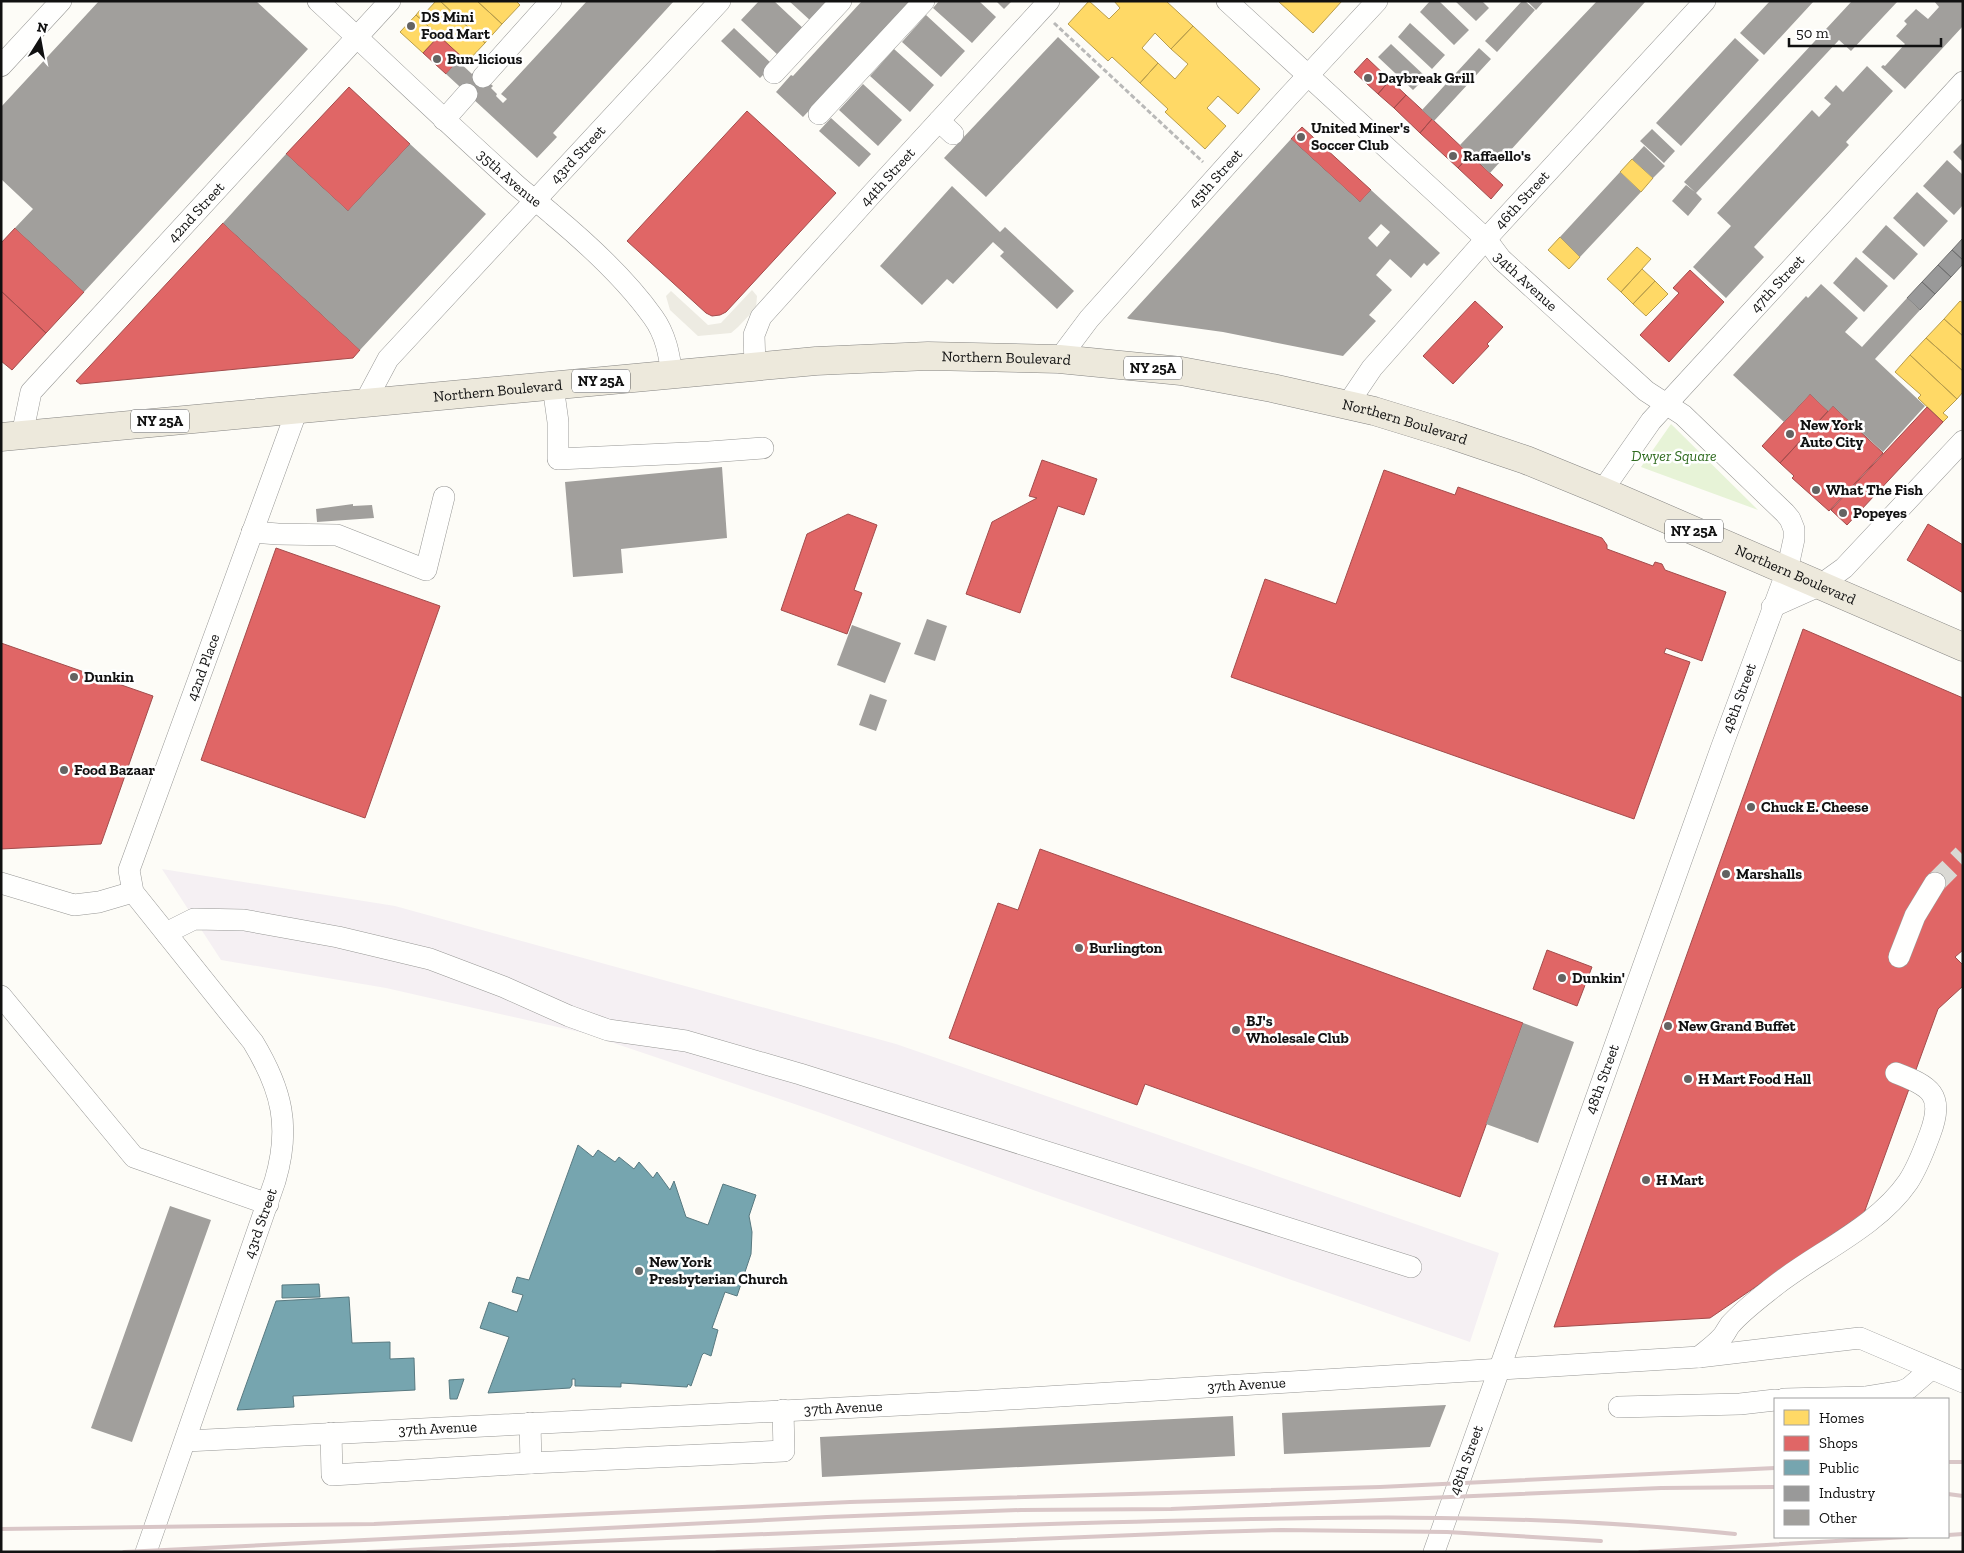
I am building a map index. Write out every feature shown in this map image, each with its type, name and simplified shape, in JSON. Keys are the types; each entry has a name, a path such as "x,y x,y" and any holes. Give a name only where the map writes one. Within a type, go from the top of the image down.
{"main road":[{"name":"Northern Boulevard","path":"12,436 816,360 968,356 1059,359 1182,371 1272,388 1347,405 1488,447 1602,491 1963,647"}],"street":[{"path":"1,66 60,1"},
{"name":"35th Avenue","path":"318,1 444,120 535,201 552,213 613,270 654,318 663,333 672,374"},
{"name":"42nd Street","path":"12,436 31,392 390,1"},
{"path":"482,77 551,1"},
{"name":"43rd Street","path":"364,404 388,359 720,1"},
{"path":"774,73 841,1"},
{"path":"819,114 924,1"},
{"name":"34th Avenue","path":"1227,1 1486,239 1501,259 1646,391 1683,415 1790,519 1794,529 1794,539 1787,571"},
{"name":"45th Street","path":"1059,359 1089,319 1376,1"},
{"name":"46th Street","path":"1347,405 1372,368 1486,239 1705,1"},
{"name":"44th Street","path":"755,366 754,335 761,317 946,127 1041,4"},
{"name":"47th Street","path":"1602,491 1645,428 1666,404 1963,82"},
{"path":"444,120 467,94"},
{"path":"553,386 558,422 558,459 763,448"},
{"name":"42nd Place","path":"133,892 129,870 132,860 297,410"},
{"path":"1772,607 1820,586 1844,568 1963,441"},
{"path":"252,532 338,534 426,570 444,497"},
{"name":"48th Street","path":"1434,1552 1772,607 1787,571"},
{"path":"1,883 74,905 100,902 133,892 161,927 194,919 244,920 338,937 430,959 608,1030 686,1042 800,1074 1410,1267"},
{"path":"1899,957 1915,916 1935,883"},
{"name":"43rd Street","path":"146,1552 268,1204 280,1166 283,1138 282,1116 276,1086 253,1042 161,927"},
{"path":"1,996 134,1157 268,1204"},
{"path":"1699,1357 1723,1337 1730,1325 1778,1284 1870,1220 1907,1183 1918,1166 1934,1123 1935,1102 1930,1092 1921,1083 1896,1073"},
{"name":"37th Avenue","path":"186,1441 978,1401 1699,1357 1860,1338 1963,1382"},
{"path":"1864,1398 1909,1388 1931,1368"},
{"path":"1620,1407 1740,1404 1774,1400"},
{"path":"331,1433 332,1475 784,1452 783,1410"},
{"path":"530,1423 531,1464"}],"path":[{"path":"1041,4 1065,34 1218,176"}],"shaded area":[{"path":"752,290 757,296 756,308 731,333 698,336 670,310 666,296 671,291 708,325 721,323"},
{"path":"162,869 395,906 896,1044 1499,1253 1470,1342 1036,1191 818,1112 584,1033 386,988 221,960"}],"green space":[{"name":"Dwyer Square","path":"1671,424 1758,510 1641,467"}],"building: Homes":[{"path":"436,1 440,1 485,43 467,62 416,15 420,10 424,14"},
{"path":"440,1 477,1 502,24 485,43"},
{"path":"477,1 516,1 520,5 502,24"},
{"path":"1089,1 1109,19 1120,8 1114,1 1166,1 1193,26 1171,49 1155,33 1142,48 1158,63 1140,83 1112,57 1108,61 1068,24"},
{"path":"1278,1 1342,1 1313,33"},
{"path":"416,15 439,36 423,53 400,32"},
{"path":"1193,26 1260,89 1238,114 1218,96 1207,108 1226,126 1205,149 1165,112 1168,109 1140,83 1158,63 1175,79 1188,64 1171,49"},
{"path":"1632,159 1653,178 1641,192 1620,172"},
{"path":"1560,237 1580,257 1569,269 1548,250"},
{"path":"1637,247 1651,259 1621,292 1607,279"},
{"path":"1642,269 1655,281 1633,304 1621,292"},
{"path":"1655,281 1668,294 1646,316 1633,304"},
{"path":"1960,301 1963,303 1963,336 1944,319"},
{"path":"1944,319 1963,336 1963,371 1926,338"},
{"path":"1926,338 1963,371 1963,392 1957,399 1910,355"},
{"path":"1910,355 1957,399 1943,413 1948,417 1943,422 1918,398 1921,395 1895,372"}],"building: Shops":[{"path":"439,36 462,57 446,74 423,53"},
{"path":"1367,58 1390,80 1378,94 1354,72"},
{"path":"1390,80 1406,95 1394,108 1378,94"},
{"path":"349,87 410,144 348,211 286,154"},
{"path":"1406,95 1432,119 1420,133 1394,108"},
{"path":"747,111 836,193 726,312 712,316 706,313 627,241"},
{"path":"1432,119 1470,155 1458,168 1420,133"},
{"path":"1302,127 1371,190 1360,202 1291,139"},
{"path":"1470,155 1503,185 1491,199 1458,168"},
{"path":"223,223 360,350 353,358 80,384 76,381"},
{"path":"15,228 84,292 46,333 1,291 1,243"},
{"path":"1690,270 1724,302 1669,362 1640,335 1679,293 1673,288"},
{"path":"1,291 46,333 12,370 1,361"},
{"path":"1475,301 1503,327 1487,344 1489,346 1453,384 1423,356"},
{"name":"New York Auto City","path":"1810,394 1828,411 1780,463 1762,446"},
{"path":"1833,406 1883,453 1829,511 1792,478 1794,476 1780,463"},
{"path":"1927,407 1943,422 1847,525 1831,510"},
{"path":"1042,460 1097,479 1084,515 1058,506 1020,613 966,594 992,522 1037,498 1029,496"},
{"path":"1384,470 1455,495 1458,487 1602,538 1607,545 1607,549 1653,566 1655,562 1662,564 1665,570 1726,592 1702,661 1666,648 1664,653 1690,662 1634,819 1231,677 1265,579 1336,604"},
{"path":"848,514 877,525 854,590 862,593 847,634 781,610 807,534"},
{"path":"1928,524 1963,545 1963,593 1907,560"},
{"path":"276,548 440,606 365,818 201,760"},
{"path":"1803,629 1963,698 1963,950 1955,957 1963,965 1963,986 1938,1009 1864,1213 1710,1318 1554,1327"},
{"name":"Food Bazaar","path":"1,643 153,696 101,844 1,849"},
{"name":"BJ's Wholesale Club","path":"1040,849 1523,1023 1460,1197 1145,1084 1137,1105 949,1038 998,903 1018,910"},
{"name":"Dunkin'","path":"1547,950 1592,967 1577,1006 1533,989"}],"building: Public":[{"name":"New York Presbyterian Church","path":"578,1145 593,1157 598,1150 615,1162 619,1157 634,1169 639,1162 653,1178 657,1172 670,1190 674,1181 686,1217 708,1225 723,1184 756,1195 749,1216 752,1232 751,1254 737,1296 725,1292 712,1328 718,1330 711,1356 704,1353 702,1355 691,1386 688,1384 687,1387 621,1383 621,1387 575,1386 575,1379 572,1379 570,1388 488,1393 509,1337 480,1328 489,1302 517,1312 523,1295 512,1292 517,1277 529,1280"},
{"path":"319,1284 320,1297 282,1298 282,1285"},
{"path":"349,1297 352,1343 390,1342 390,1359 414,1358 415,1390 293,1396 294,1407 237,1410 276,1301"},
{"path":"464,1379 457,1399 450,1399 449,1380"}],"building: Industry":[{"path":"1963,238 1963,260 1952,250"},
{"path":"1952,250 1963,260 1963,264 1951,277 1938,265"},
{"path":"1938,265 1951,277 1935,294 1922,282"},
{"path":"1922,282 1935,294 1920,310 1907,298"}],"building: Other":[{"path":"99,1 256,1 308,49 84,292 15,228 33,209 1,179 1,107"},
{"path":"587,1 674,1 553,133 557,137 537,158 446,74 458,61 472,74 475,70 493,86 491,88 503,103 507,99 501,94"},
{"path":"759,1 774,1 805,30 780,57 741,20"},
{"path":"789,1 832,1 812,22"},
{"path":"862,1 912,1 803,117 776,92"},
{"path":"939,1 979,1 996,17 972,43 933,8"},
{"path":"996,1 1012,1 1004,9"},
{"path":"1430,1 1439,1 1469,30 1454,45 1420,12"},
{"path":"1455,1 1482,1 1489,8 1476,21"},
{"path":"1522,1 1525,1 1535,10 1497,52 1485,41"},
{"path":"1527,1 1544,1 1536,10"},
{"path":"1597,1 1646,1 1490,173 1460,145"},
{"path":"1770,1 1814,1 1764,55 1740,33"},
{"path":"1852,1 1898,1 1851,51 1839,40 1696,193 1702,199 1688,216 1672,201 1686,185 1695,192 1684,182"},
{"path":"1934,1 1963,1 1963,26 1905,89 1881,67 1885,66 1905,44 1896,36 1907,24 1904,21 1916,9 1928,19 1939,7"},
{"path":"926,15 965,51 941,77 902,42"},
{"path":"1410,23 1445,55 1432,69 1398,37"},
{"path":"734,28 773,65 760,78 721,41"},
{"path":"1058,37 1100,77 986,197 944,158"},
{"path":"1735,38 1759,60 1681,146 1656,123"},
{"path":"1391,44 1426,77 1413,90 1378,57"},
{"path":"1479,48 1491,59 1434,121 1422,110"},
{"path":"894,49 934,85 910,112 870,76"},
{"path":"1867,66 1893,91 1846,142 1849,145 1754,247 1764,257 1726,298 1693,267 1731,226 1717,213 1812,110 1819,117 1831,104 1824,98 1836,85 1843,92"},
{"path":"863,84 902,120 878,146 839,110"},
{"path":"831,118 871,154 859,167 819,131"},
{"path":"1652,129 1675,151 1664,163 1640,141"},
{"path":"1291,139 1360,202 1371,190 1440,253 1427,266 1424,263 1411,278 1390,259 1376,275 1392,290 1369,315 1376,321 1343,356 1223,332 1127,318","holes":["1381,224 1390,232 1377,247 1368,238"]},
{"path":"1963,142 1963,162 1953,152"},
{"path":"410,144 486,214 360,350 223,223 286,154 348,211"},
{"path":"1644,146 1665,166 1653,178 1632,159"},
{"path":"1947,160 1963,175 1963,205 1954,215 1923,186"},
{"path":"1620,172 1641,192 1580,257 1560,237"},
{"path":"952,186 1000,232 1005,227 1074,291 1057,309 1000,256 1004,252 993,242 953,284 947,279 922,305 880,266"},
{"path":"1917,192 1948,221 1924,247 1893,218"},
{"path":"1886,225 1918,254 1894,280 1862,252"},
{"path":"1856,257 1888,286 1864,312 1833,283"},
{"path":"1821,284 1858,318 1845,332 1862,347 1907,298 1920,310 1875,359 1925,406 1883,452 1833,406 1828,411 1810,394 1784,422 1733,375 1806,296 1808,298"},
{"path":"722,467 727,538 621,549 623,573 573,577 565,482"},
{"path":"353,504 353,506 372,505 374,518 317,522 316,509"},
{"path":"927,619 947,626 935,661 914,654"},
{"path":"852,625 901,643 885,683 837,665"},
{"path":"870,694 887,700 876,731 859,725"},
{"path":"1523,1023 1574,1042 1538,1143 1486,1124"},
{"path":"170,1206 211,1220 132,1442 91,1428"},
{"path":"1446,1405 1430,1447 1284,1454 1282,1413"},
{"path":"1233,1416 1235,1456 822,1477 820,1437"}],"tunnel":[{"path":"1935,883 1963,855"}],"railway":[{"path":"1949,1462 1963,1462"},
{"path":"1,1529 374,1524 850,1502 1380,1487 1774,1468"},
{"path":"124,1552 827,1517 1021,1510 1171,1509 1661,1488 1774,1487"},
{"path":"1949,1494 1963,1496"},
{"path":"368,1552 904,1529 1328,1518 1490,1519 1572,1522 1735,1534"},
{"path":"717,1552 1282,1530 1447,1532 1601,1541"},
{"path":"1949,1535 1963,1534"},
{"path":"1640,1552 1889,1538"}],"place":[{"name":"DS Mini Food Mart","path":"411,26"},
{"name":"Bun-licious","path":"437,59"},
{"name":"Daybreak Grill","path":"1368,78"},
{"name":"United Miner's Soccer Club","path":"1301,137"},
{"name":"Raffaello's","path":"1453,156"},
{"name":"New York Auto City","path":"1790,434"},
{"name":"What The Fish","path":"1816,490"},
{"name":"Popeyes","path":"1843,513"},
{"name":"Dunkin","path":"74,677"},
{"name":"Food Bazaar","path":"64,770"},
{"name":"Chuck E. Cheese","path":"1751,807"},
{"name":"Marshalls","path":"1726,874"},
{"name":"Burlington","path":"1079,948"},
{"name":"Dunkin'","path":"1562,978"},
{"name":"New Grand Buffet","path":"1668,1026"},
{"name":"BJ's Wholesale Club","path":"1236,1030"},
{"name":"H Mart Food Hall","path":"1688,1079"},
{"name":"H Mart","path":"1646,1180"},
{"name":"New York Presbyterian Church","path":"639,1271"}]}
